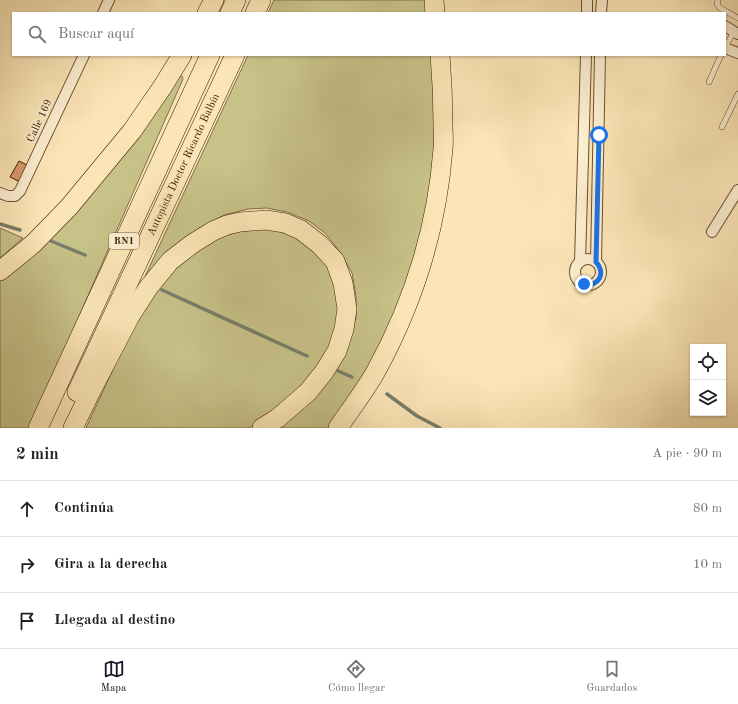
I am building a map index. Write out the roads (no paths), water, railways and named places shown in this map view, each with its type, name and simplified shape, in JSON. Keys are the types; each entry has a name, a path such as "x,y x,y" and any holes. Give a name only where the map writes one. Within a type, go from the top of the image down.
{"highway":[{"path":"208,12 214,0"},
{"path":"230,12 236,0"},
{"path":"255,12 261,0"},
{"path":"434,0 435,12"},
{"path":"0,271 32,244 69,207 132,131 181,56"},
{"name":"Autopista Doctor Ricardo Balbín","path":"38,428 210,56"},
{"name":"Autopista Doctor Ricardo Balbín","path":"62,428 81,383 235,56"},
{"path":"338,428 374,374 390,343 405,310 428,242 443,148 443,104 440,56"},
{"path":"73,428 130,316 148,288 170,261 192,244 213,231 227,225 240,222 266,220 285,223 301,230 319,244 335,261 343,283 347,309 344,329 337,351 324,372 308,392 278,418 262,428"}],"street":[{"path":"103,12 109,0"},
{"path":"587,12 588,0"},
{"path":"601,12 602,0"},
{"path":"726,48 738,53"},
{"name":"Calle 169","path":"0,193 8,196 15,196 20,191 84,56"},
{"path":"580,262 586,56"},
{"path":"596,262 600,56"},
{"path":"712,232 738,190"},
{"path":"588,259 596,262 601,270 601,274 597,282 588,285 577,279 575,270 580,262 588,259"}],"lane":[{"path":"718,0 717,4 720,8 738,18"},
{"path":"726,46 732,31"},
{"path":"709,82 721,56"},
{"path":"722,127 738,94"}],"waterway":[{"path":"0,224 20,230"},
{"path":"51,241 85,255"},
{"path":"162,290 307,356"},
{"path":"338,371 352,377"},
{"path":"387,394 417,416 440,428"}]}
